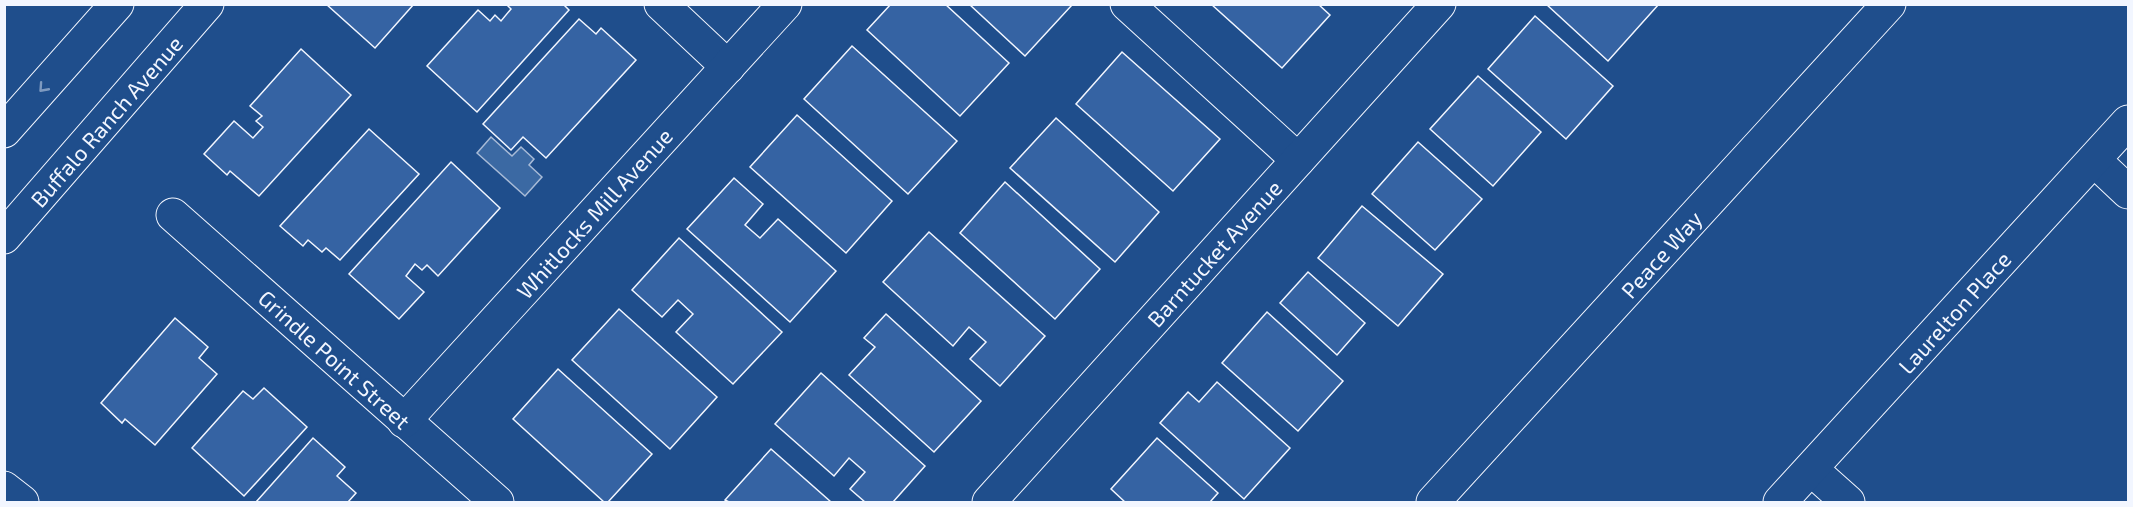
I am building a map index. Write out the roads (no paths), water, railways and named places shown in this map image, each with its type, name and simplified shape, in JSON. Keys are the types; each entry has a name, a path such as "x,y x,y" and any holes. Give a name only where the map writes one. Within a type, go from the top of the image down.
{"street":[{"path":"4,131 117,4"},
{"name":"Buffalo Ranch Avenue","path":"4,237 207,4"},
{"path":"661,4 728,67"},
{"name":"Whitlocks Mill Avenue","path":"404,421 785,4"},
{"path":"1127,4 1298,160"},
{"name":"Barntucket Avenue","path":"989,502 1439,4"},
{"name":"Peace Way","path":"1433,502 1888,4"},
{"name":"Laurelton Place","path":"1780,502 2128,122"},
{"path":"2094,160 2128,192"},
{"name":"Grindle Point Street","path":"173,215 497,502"},
{"path":"1811,469 1848,502"},
{"path":"4,488 22,502"}],"water":[{"path":"491,137 512,156 521,147 534,159 529,165 542,177 525,196 477,153"}]}
